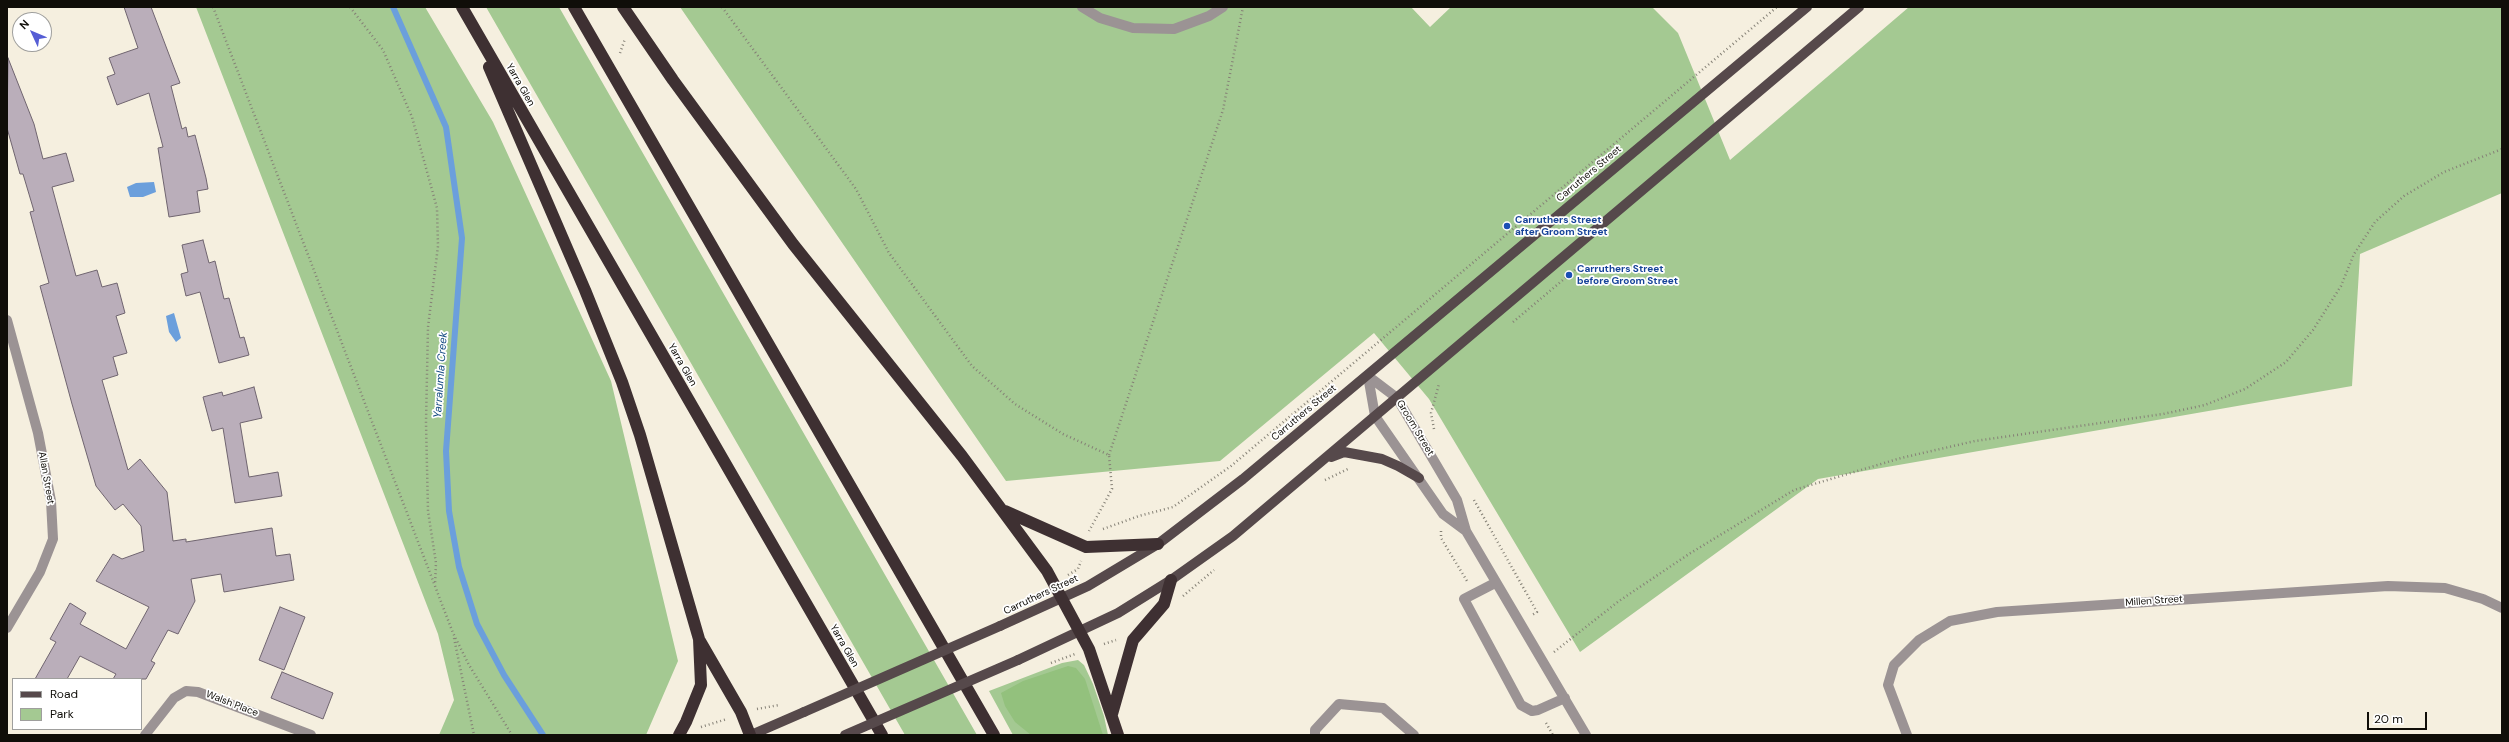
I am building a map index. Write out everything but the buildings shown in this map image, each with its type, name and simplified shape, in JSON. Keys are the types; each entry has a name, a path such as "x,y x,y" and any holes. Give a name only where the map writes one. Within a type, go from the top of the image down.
{"highway":[{"path":"574,7 994,735"},
{"path":"623,7 673,80 793,244 1004,510 1047,571 1089,649 1118,735"},
{"path":"464,12 585,290 622,382 640,435 698,639 700,685 686,722 679,735"},
{"name":"Yarra Glen","path":"464,12 882,735"},
{"path":"1004,510 1086,547 1158,544"},
{"path":"1112,714 1133,640 1164,604 1171,580"},
{"path":"698,639 741,712 751,735"}],"main road":[{"name":"Carruthers Street","path":"751,735 1088,586 1158,544 1243,479 1368,376 1807,7"},
{"path":"845,735 1018,660 1118,613 1171,580 1233,536 1860,7"},
{"path":"1324,460 1344,452 1362,455 1398,466 1418,478"}],"street":[{"path":"1082,7 1100,18 1133,28 1174,29 1209,16 1223,7"},
{"name":"Allan Street","path":"7,320 38,433 51,501 53,539 40,572 7,628"},
{"name":"Groom Street","path":"1368,376 1397,398 1457,500 1466,531 1586,735"},
{"name":"Groom Street","path":"1368,376 1375,416 1443,514 1466,531"},
{"path":"1495,582 1464,600 1521,705 1532,711 1538,710 1565,698"},
{"name":"Millen Street","path":"1907,735 1888,685 1894,665 1919,640 1950,621 1997,612 2388,586 2444,588 2483,599 2502,608"},
{"name":"Walsh Place","path":"145,735 174,698 186,691 192,691 311,735"},
{"path":"1315,735 1315,730 1339,704 1383,708 1414,735"}],"path":[{"path":"213,7 453,633 469,665 512,735"},
{"path":"350,7 383,50 412,117 437,208 438,246 428,327 426,423 428,511 436,563 435,588"},
{"path":"722,7 856,189 889,253 972,366 1015,404 1062,434 1109,454"},
{"path":"1095,532 1087,534 1112,489 1109,454 1223,110 1243,7"},
{"path":"1102,529 1139,516 1173,507 1231,466 1777,7"},
{"path":"1543,661 1619,601 1689,554 1794,490 1901,458 1975,441 2163,414 2205,404 2245,389 2286,362 2313,330 2341,286 2354,254 2375,222 2404,196 2444,172 2502,149"},
{"path":"1510,324 1576,269"},
{"path":"1438,435 1431,414 1437,385 1443,380"},
{"path":"1324,480 1352,467"},
{"path":"1472,497 1537,612 1519,622"},
{"path":"1441,527 1442,538 1474,594"},
{"path":"1178,600 1218,567"},
{"path":"453,633 474,735"},
{"path":"1046,665 1116,640"},
{"path":"750,707 762,709 783,704"},
{"path":"1538,710 1553,735"},
{"path":"699,728 731,718"}],"green space":[{"path":"196,7 425,7 493,122 611,381 678,661 646,735 439,735 454,700 438,634"},
{"path":"486,7 559,7 977,735 905,735"},
{"path":"680,7 1411,7 1430,27 1451,7 1652,7 1678,33 1730,160 1909,7 2502,7 2502,193 2360,254 2352,386 1818,479 1580,652 1429,399 1374,333 1220,461 1006,481"},
{"path":"1078,660 1084,665 1093,684 1104,716 1108,735 1013,735 989,691 1062,663"},
{"path":"1068,666 1076,668 1085,679 1103,735 1031,735 1015,722 1005,706 1001,693 1023,681"}],"water":[{"path":"154,182 156,192 143,197 130,197 127,187 136,183"},
{"path":"174,313 181,338 176,342 169,332 166,316"}],"waterway":[{"name":"Yarralumla Creek","path":"393,7 446,127 462,238 446,451 449,511 459,567 477,624 504,675 543,735"}],"place":[{"name":"Carruthers Street after Groom Street","path":"1507,226"},
{"name":"Carruthers Street before Groom Street","path":"1569,275"}]}
